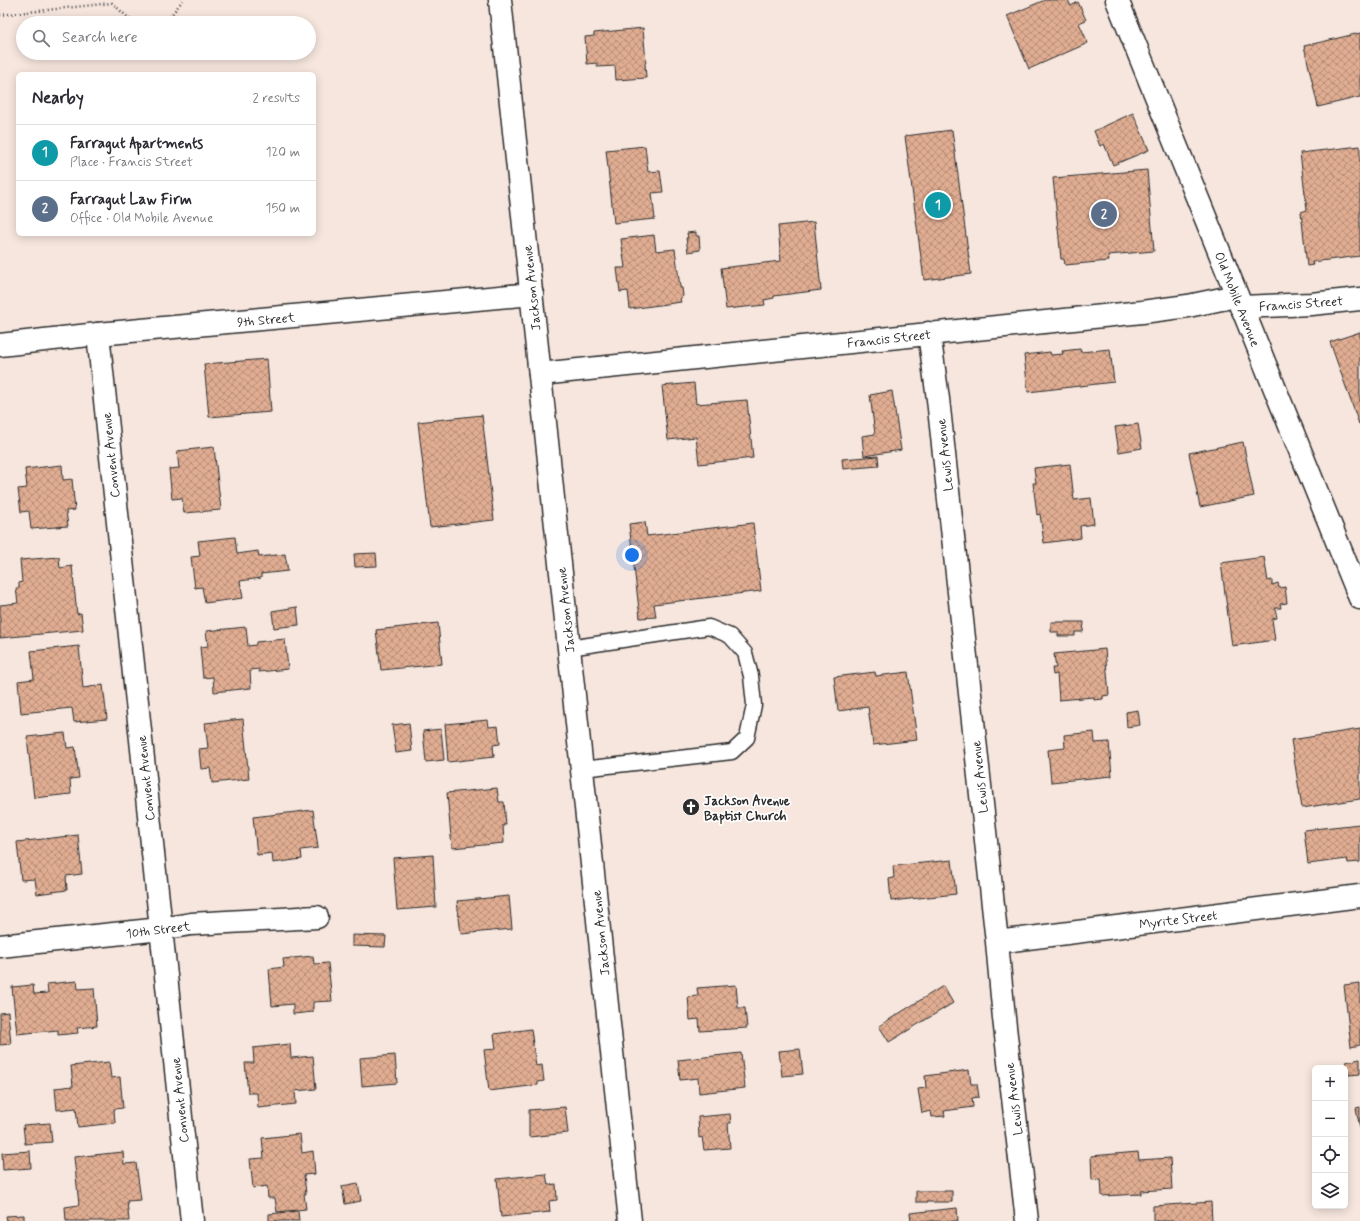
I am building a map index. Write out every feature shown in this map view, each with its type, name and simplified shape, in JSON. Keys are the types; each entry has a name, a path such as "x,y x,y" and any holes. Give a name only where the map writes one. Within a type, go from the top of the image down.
{"street":[{"name":"Jackson Avenue","path":"500,0 630,1221"},
{"name":"Old Mobile Avenue","path":"1117,0 1360,598"},
{"name":"9th Street","path":"0,345 98,334 532,294"},
{"name":"Francis Street","path":"540,374 1239,301 1311,304 1360,299"},
{"name":"Lewis Avenue","path":"929,333 939,407 1027,1221"},
{"name":"Convent Avenue","path":"98,334 192,1221"},
{"name":"Myrite Street","path":"997,942 1360,896"},
{"name":"10th Street","path":"0,946 161,929 191,924 317,917"}],"lane":[{"path":"569,648 709,627 730,636 745,653 751,676 754,705 747,738 732,752 582,769"}],"path":[{"path":"170,16 183,0"},
{"path":"0,15 112,3 126,16"}],"building":[{"path":"1045,0 1068,0 1071,6 1078,2 1086,20 1079,23 1088,43 1029,69 1007,16"},
{"path":"643,28 646,78 616,80 615,66 597,67 597,63 587,64 585,37 594,36 594,33"},
{"path":"1360,33 1360,97 1318,107 1304,46"},
{"path":"1133,113 1149,150 1113,165 1104,144 1100,146 1094,131"},
{"path":"952,130 971,274 924,280 905,136"},
{"path":"645,146 648,172 660,171 663,192 652,193 655,219 614,223 606,150"},
{"path":"1360,146 1360,256 1312,262 1313,265 1307,266 1301,212 1307,210 1300,153"},
{"path":"1147,170 1154,251 1108,255 1109,261 1065,265 1064,259 1061,259 1053,178"},
{"path":"814,222 821,290 774,296 774,298 764,300 765,305 726,309 721,268 781,261 778,226"},
{"path":"696,232 696,236 699,236 700,250 688,252 686,238 688,238 687,233"},
{"path":"654,235 656,251 675,249 680,287 682,288 683,296 680,299 681,302 630,309 628,291 620,292 617,268 625,268 621,239"},
{"path":"1360,332 1360,424 1359,424 1330,342"},
{"path":"1080,349 1081,352 1110,349 1114,382 1028,392 1024,355 1050,352 1051,355 1063,354 1062,351"},
{"path":"267,359 271,412 209,417 204,364"},
{"path":"694,383 696,404 747,400 753,458 699,464 696,437 668,440 662,386"},
{"path":"892,391 901,450 864,456 862,436 875,434 870,395"},
{"path":"482,415 494,520 430,527 418,422"},
{"path":"1138,424 1142,448 1119,452 1115,427"},
{"path":"1243,442 1254,496 1200,507 1189,453"},
{"path":"214,447 221,510 184,513 182,498 172,499 169,469 179,468 177,451"},
{"path":"878,456 879,466 843,469 842,459"},
{"path":"1070,464 1074,500 1091,498 1094,524 1080,526 1081,538 1044,543 1040,514 1037,515 1033,483 1036,483 1034,468"},
{"path":"62,465 63,480 72,479 75,510 66,511 68,526 31,529 29,511 21,512 18,489 27,488 25,469"},
{"path":"645,522 647,536 753,523 761,591 654,604 656,617 640,618 629,524"},
{"path":"235,537 237,554 258,551 259,557 285,554 288,571 261,574 261,578 240,581 243,598 205,603 202,587 195,588 191,557 200,556 198,541"},
{"path":"376,553 377,566 355,567 354,554"},
{"path":"59,557 60,568 72,566 77,614 81,613 83,630 0,638 0,605 18,603 16,588 19,588 19,583 22,582 20,560"},
{"path":"1264,557 1268,581 1272,580 1272,585 1278,583 1279,588 1285,587 1287,603 1280,604 1281,608 1275,608 1277,618 1272,619 1275,640 1232,646 1221,563"},
{"path":"297,607 299,625 274,628 272,611"},
{"path":"1051,622 1084,622 1083,632 1075,632 1075,636 1058,636 1058,632 1051,632"},
{"path":"438,623 442,664 381,670 376,630"},
{"path":"246,627 248,646 256,645 256,642 285,639 288,669 259,672 259,669 250,670 251,688 214,692 213,677 203,678 200,647 208,646 206,631"},
{"path":"79,646 83,688 103,685 107,719 74,722 72,708 21,713 18,681 34,679 31,651"},
{"path":"1105,649 1109,695 1103,696 1103,699 1094,700 1094,697 1059,700 1057,674 1053,675 1052,668 1056,668 1054,654"},
{"path":"875,672 876,676 908,672 917,740 873,745 868,707 838,711 834,677"},
{"path":"1138,710 1140,725 1127,727 1126,712"},
{"path":"243,719 249,779 212,783 210,768 201,769 199,749 208,748 205,723"},
{"path":"488,720 489,727 498,726 500,744 493,745 494,757 448,762 445,724"},
{"path":"409,723 412,751 396,753 392,725"},
{"path":"441,729 444,760 426,762 423,731"},
{"path":"1360,729 1360,799 1302,808 1291,740"},
{"path":"1094,732 1095,743 1109,742 1112,776 1051,782 1048,750 1065,748 1064,735"},
{"path":"65,733 67,748 75,747 79,778 70,779 71,794 34,798 27,737"},
{"path":"497,788 499,802 504,802 506,825 503,825 504,843 452,848 447,793"},
{"path":"313,810 318,848 301,850 302,859 273,863 272,853 257,855 253,817"},
{"path":"1360,824 1360,862 1348,863 1347,859 1308,864 1304,830"},
{"path":"78,835 82,874 66,876 67,890 37,894 35,879 21,880 17,842"},
{"path":"433,855 436,907 397,910 393,858"},
{"path":"952,860 956,894 891,901 889,879 894,878 893,866"},
{"path":"509,896 512,929 461,934 457,901"},
{"path":"352,935 386,936 385,947 352,946"},
{"path":"313,956 314,964 328,963 332,1001 313,1002 313,1012 293,1014 293,1004 272,1006 269,969 284,967 283,959"},
{"path":"77,981 78,989 94,988 97,1026 77,1028 78,1033 58,1035 58,1030 17,1034 12,987 33,985 34,994 48,993 47,984"},
{"path":"1360,983 1360,1045 1351,1047 1344,985"},
{"path":"736,985 738,1008 745,1008 747,1028 700,1031 699,1019 690,1020 688,997 698,996 697,988"},
{"path":"943,986 953,1003 889,1042 879,1026"},
{"path":"8,1012 11,1044 0,1045 0,1013"},
{"path":"531,1029 536,1066 542,1065 544,1081 538,1082 538,1085 489,1091 484,1050 496,1049 494,1034"},
{"path":"290,1044 291,1058 313,1056 316,1089 295,1091 296,1104 258,1108 257,1093 248,1093 245,1063 254,1063 253,1048"},
{"path":"800,1049 803,1074 782,1076 779,1051"},
{"path":"741,1053 745,1088 699,1093 698,1078 680,1080 678,1060"},
{"path":"395,1055 397,1083 362,1086 360,1058"},
{"path":"1360,1059 1360,1074 1349,1075 1348,1065 1346,1062"},
{"path":"109,1062 111,1078 120,1077 123,1108 114,1109 115,1123 78,1127 76,1108 57,1110 55,1088 73,1086 71,1066"},
{"path":"969,1070 971,1084 977,1084 979,1097 972,1098 973,1107 944,1111 945,1116 932,1117 931,1111 922,1113 918,1089 926,1088 925,1076"},
{"path":"565,1107 568,1133 529,1137 529,1110"},
{"path":"1360,1107 1360,1129 1356,1108"},
{"path":"730,1114 731,1123 728,1123 730,1148 704,1150 702,1137 699,1138 698,1117"},
{"path":"50,1123 52,1142 25,1144 23,1125"},
{"path":"300,1134 302,1153 313,1151 315,1174 304,1175 306,1209 277,1212 275,1198 268,1198 267,1186 253,1188 250,1159 264,1158 262,1138"},
{"path":"30,1151 31,1168 3,1170 2,1153"},
{"path":"123,1152 124,1164 136,1163 141,1200 127,1201 129,1221 66,1221 65,1207 79,1205 74,1157"},
{"path":"1138,1152 1139,1160 1170,1158 1172,1189 1141,1191 1141,1194 1102,1196 1101,1179 1092,1180 1091,1156"},
{"path":"546,1174 548,1185 556,1184 557,1200 549,1201 550,1212 501,1217 497,1179"},
{"path":"358,1183 361,1201 345,1204 342,1186"},
{"path":"916,1191 952,1191 952,1202 916,1202"},
{"path":"1211,1202 1212,1221 1153,1221 1153,1206"},
{"path":"957,1208 958,1221 911,1221 910,1213"},
{"path":"298,1211 299,1221 269,1221 269,1214"},
{"path":"24,1215 24,1221 7,1221 6,1216"}],"place":[{"name":"Farragut Apartments","path":"938,205"},
{"name":"Farragut Law Firm","path":"1104,214"},
{"name":"Jackson Avenue Baptist Church","path":"691,807"}]}
